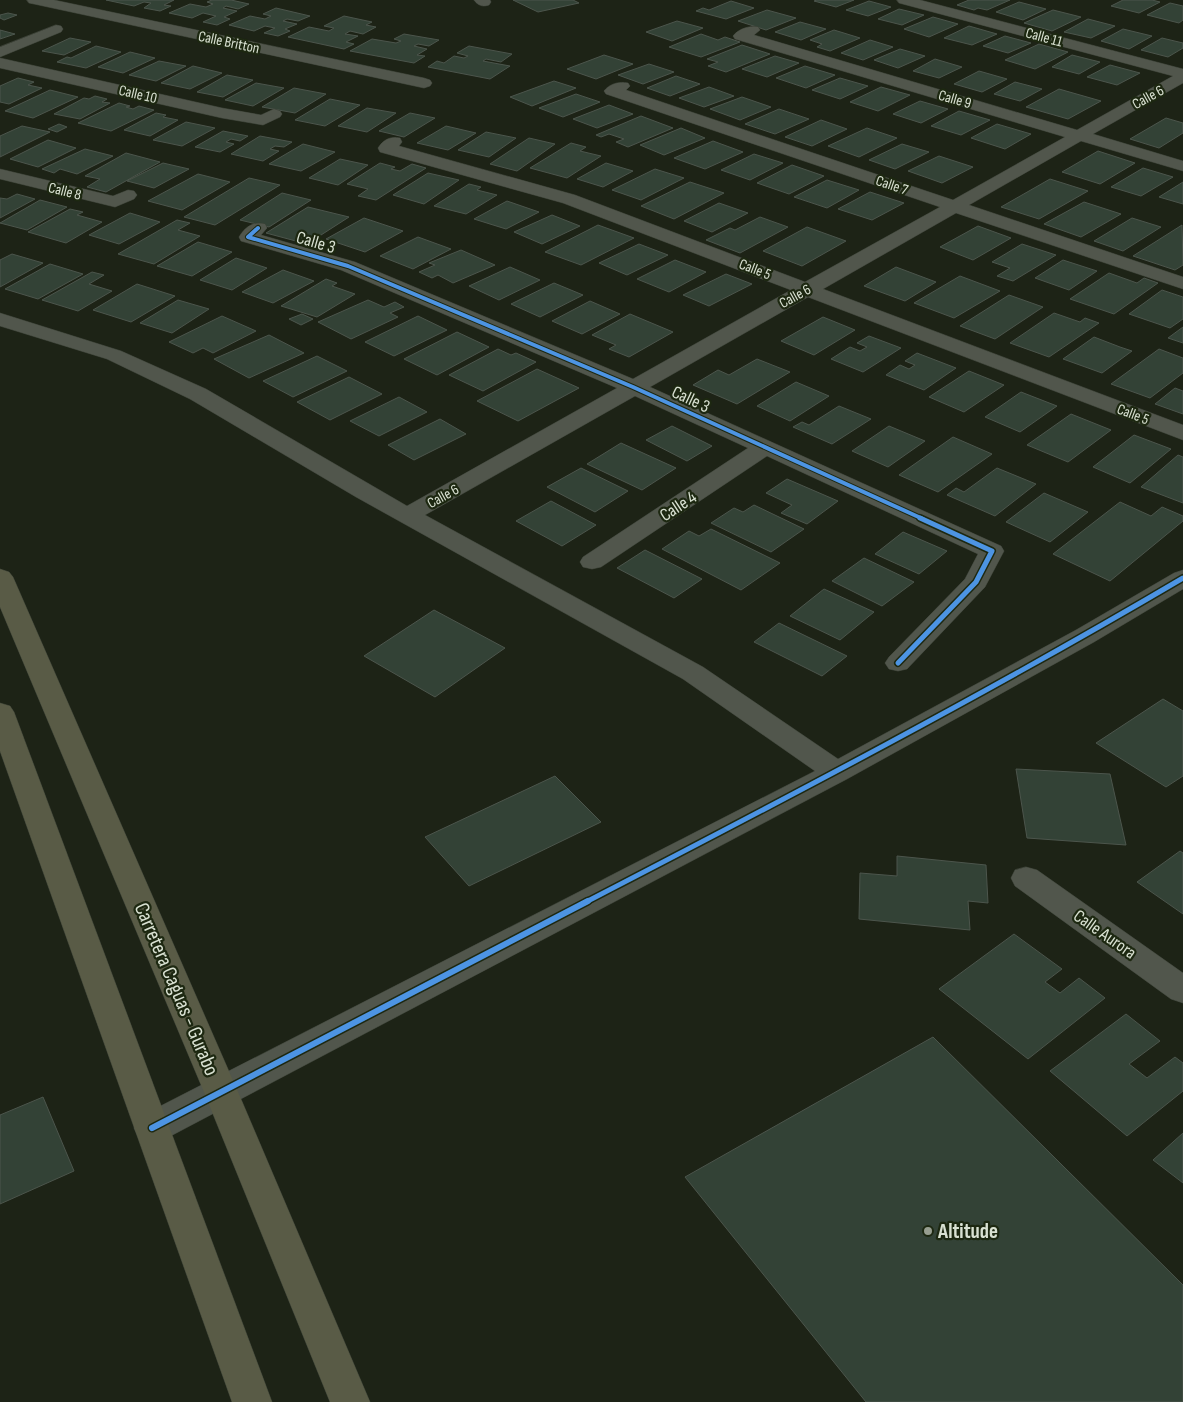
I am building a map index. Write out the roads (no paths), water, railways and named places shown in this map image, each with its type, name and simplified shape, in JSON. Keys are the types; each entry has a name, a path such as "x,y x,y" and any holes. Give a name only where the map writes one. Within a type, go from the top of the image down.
{"main road":[{"name":"Carretera Caguas - Gurabo","path":"0,577 221,1092 350,1402"},
{"path":"0,712 252,1402"}],"street":[{"name":"Calle Britton","path":"34,0 424,83"},
{"name":"Calle 11","path":"904,0 1183,75"},
{"path":"0,52 56,29"},
{"name":"Calle 9","path":"753,30 740,36 1183,166"},
{"name":"Calle 10","path":"0,63 222,113 263,120 274,114"},
{"name":"Calle 6","path":"408,515 1183,75"},
{"name":"Calle 7","path":"622,86 612,91 1183,283"},
{"name":"Calle 5","path":"394,142 386,148 569,199 1183,433"},
{"name":"Calle 8","path":"0,174 116,202 128,195"},
{"name":"Calle 3","path":"258,228 248,237 348,266 633,387 992,551 976,582 898,663"},
{"path":"0,319 114,355 198,394 364,492 693,673 836,772"},
{"name":"Calle 4","path":"592,562 764,448"},
{"path":"152,1128 836,772 1085,636 1183,578"},
{"name":"Calle Aurora","path":"1026,878 1183,990"}],"place":[{"name":"Altitude","path":"928,1231"}]}
